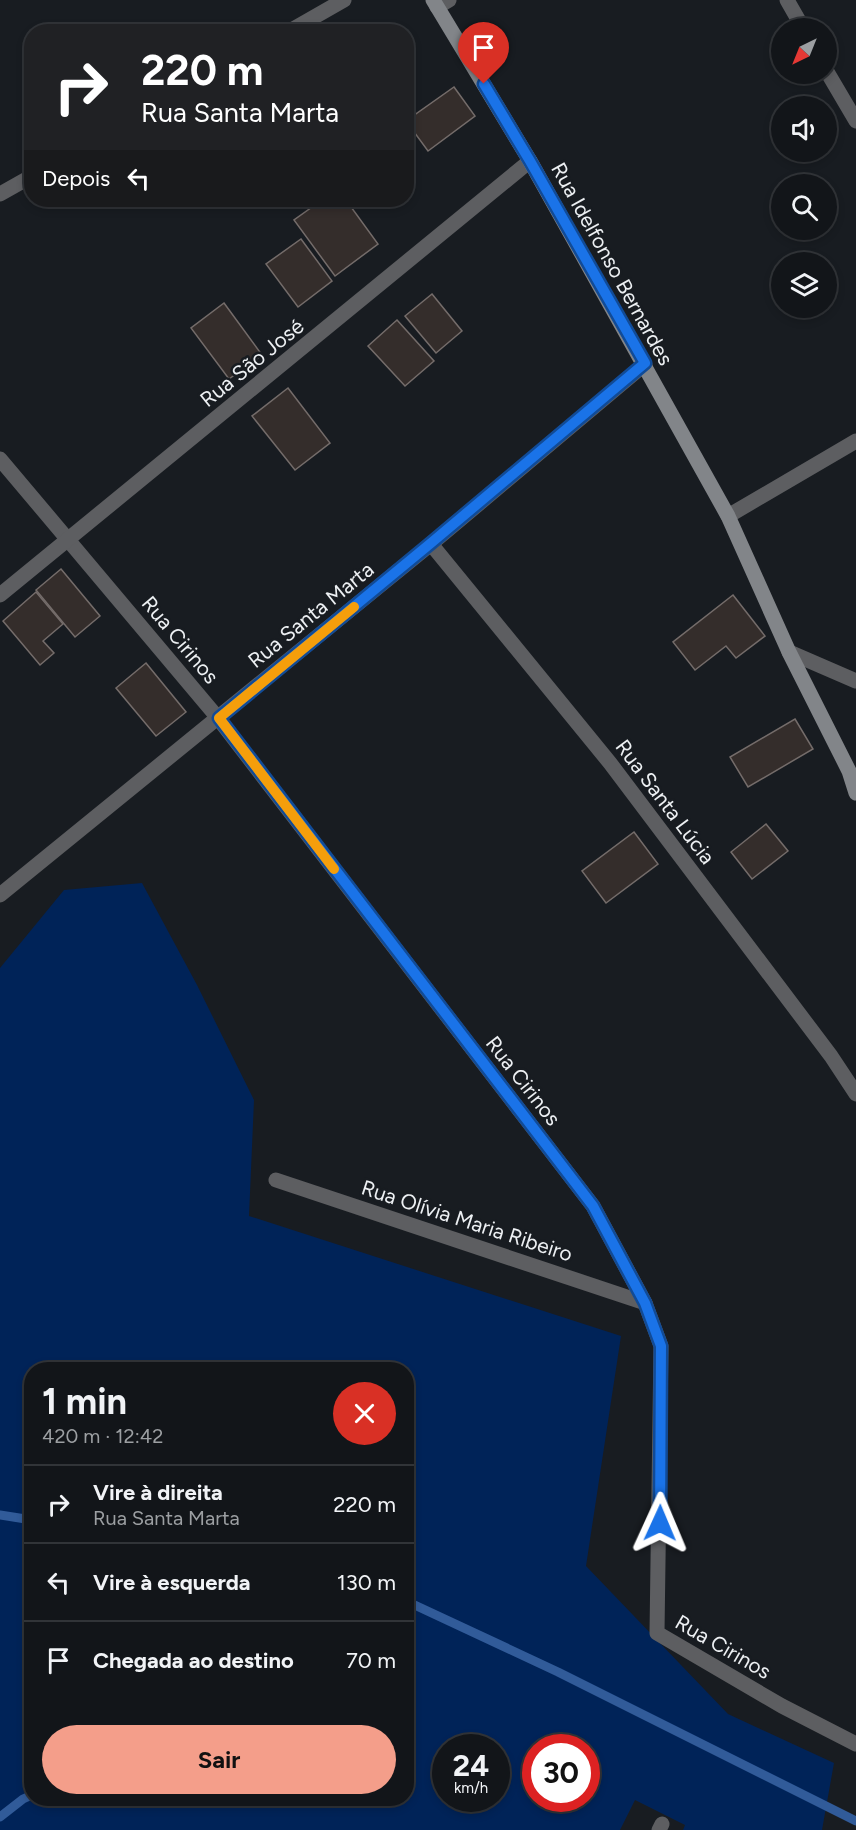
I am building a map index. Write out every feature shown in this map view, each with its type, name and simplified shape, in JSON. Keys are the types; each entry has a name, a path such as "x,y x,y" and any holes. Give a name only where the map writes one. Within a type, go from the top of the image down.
{"street":[{"path":"302,24 344,0"},
{"path":"787,0 797,18"},
{"name":"Rua Idelfonso Bernardes","path":"440,2 645,363 728,516 789,652 849,771 856,793"},
{"path":"834,84 856,122"},
{"name":"Rua São José","path":"0,595 530,161"},
{"path":"0,194 24,180"},
{"name":"Rua Santa Marta","path":"0,895 219,718 645,363"},
{"path":"728,516 856,441"},
{"name":"Rua Cirinos","path":"0,459 219,718 593,1206 645,1303 661,1346 657,1633 782,1706 856,1744"},
{"name":"Rua Santa Lúcia","path":"431,543 610,763 831,1056 856,1094"},
{"path":"789,652 856,681"},
{"name":"Rua Olívia Maria Ribeiro","path":"276,1180 645,1303"}],"shaded area":[{"path":"142,883 197,985 254,1100 249,1216 621,1336 586,1566 728,1714 834,1763 822,1830 683,1830 685,1825 635,1800 620,1830 0,1830 0,968 64,890"}],"building":[{"path":"454,87 475,116 428,151 414,132 414,115"},
{"path":"312,207 351,207 378,244 335,276 294,220"},
{"path":"301,239 332,281 298,307 266,264"},
{"path":"432,294 462,331 436,353 405,316"},
{"path":"224,303 262,355 229,379 191,328"},
{"path":"397,320 434,361 405,386 368,346"},
{"path":"288,388 330,443 295,470 252,416"},
{"path":"61,569 100,616 75,637 36,590"},
{"path":"36,592 63,624 43,641 54,653 40,665 3,621"},
{"path":"733,595 765,636 736,658 726,646 695,670 673,642"},
{"path":"146,663 186,712 156,736 116,688"},
{"path":"795,719 813,749 748,787 730,757"},
{"path":"766,824 788,851 752,879 731,852"},
{"path":"634,832 658,864 606,903 582,871"}],"waterway":[{"path":"0,1515 24,1519"},
{"path":"414,1605 558,1672 856,1821"},
{"path":"0,1817 24,1799"}],"slow traffic":[{"path":"334,869 219,718 354,607"}],"route":[{"path":"484,84 645,363 219,718 593,1206 645,1303 661,1346 660,1523"}]}
